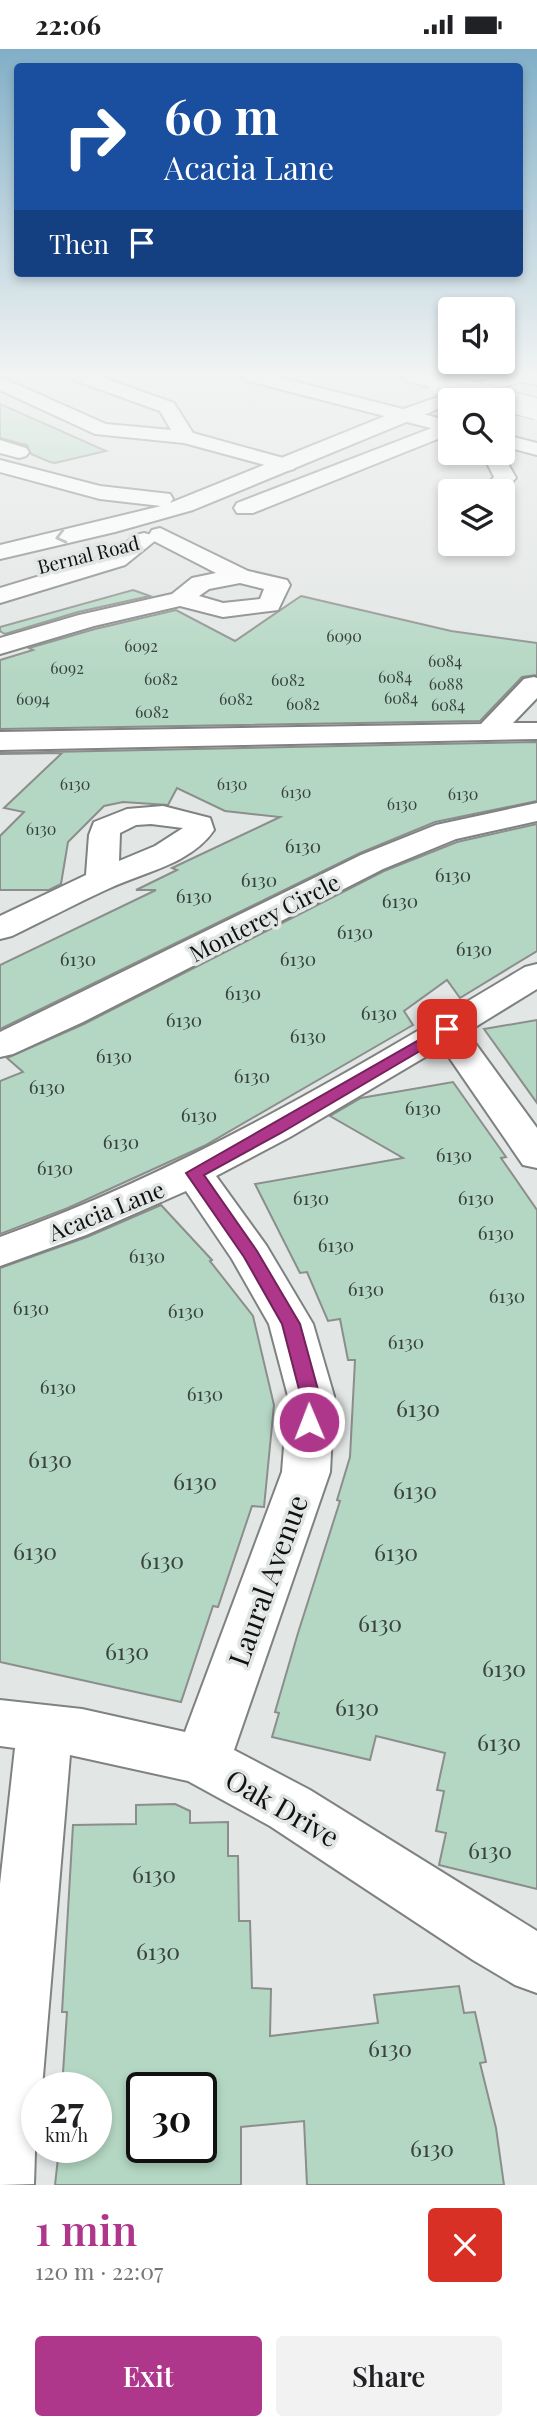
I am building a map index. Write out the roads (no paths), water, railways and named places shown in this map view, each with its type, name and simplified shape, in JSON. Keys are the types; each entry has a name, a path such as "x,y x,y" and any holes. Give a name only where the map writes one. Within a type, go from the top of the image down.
{"main road":[{"path":"33,476 99,495 137,500 209,497"},
{"name":"Bernal Road","path":"0,552 123,522 209,497 261,476"},
{"path":"230,513 331,476"},
{"path":"68,486 113,512 123,522 124,535 107,551"},
{"name":"Bernal Road","path":"0,574 107,551 195,525"},
{"path":"0,596 117,560 152,538 240,576 278,585 269,605 223,610 180,600 88,620 0,646"},
{"path":"180,600 201,583 240,576"},
{"path":"489,732 534,685 537,686"},
{"path":"0,741 537,731"},
{"name":"Monterey Circle","path":"0,1046 81,1009 372,862 447,832 537,812"},
{"path":"0,929 102,880"},
{"name":"Acacia Lane","path":"0,1252 109,1211 194,1173 275,1130 537,974"},
{"path":"447,1029 537,1156"},
{"name":"Laural Avenue","path":"194,1173 251,1255 291,1324 311,1397 306,1472 202,1761"},
{"path":"0,2185 23,1725"},
{"name":"Oak Drive","path":"23,1725 122,1740 202,1761 310,1818 485,1936 537,1964"}]}
